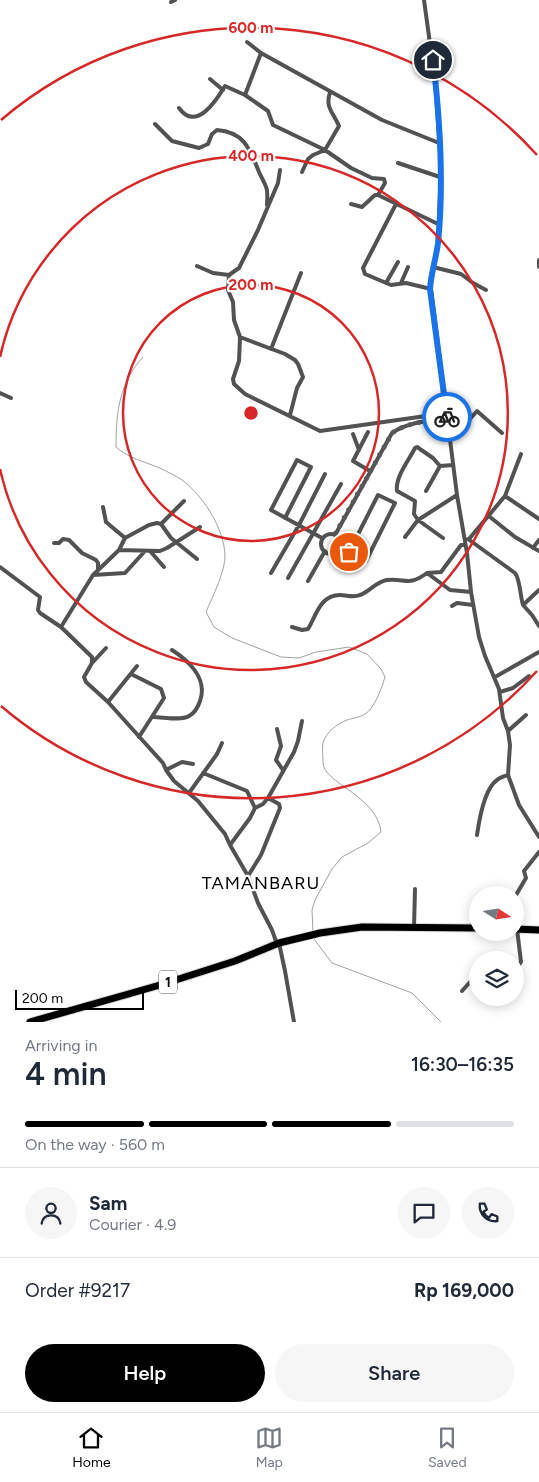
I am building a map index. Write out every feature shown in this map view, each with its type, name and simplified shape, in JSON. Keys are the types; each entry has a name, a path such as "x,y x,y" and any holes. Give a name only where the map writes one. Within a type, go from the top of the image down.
{"highway":[{"name":"1","path":"30,1022 160,985 235,961 278,943 320,933 362,927 469,928"},
{"path":"524,929 539,930"}],"street":[{"path":"424,0 435,80 440,178 438,243 430,289 448,418 456,495 466,541 471,592 482,649 495,676 500,692 503,718 508,730 510,745 508,775 520,805 539,837"},
{"path":"248,42 261,53 382,120 439,144"},
{"path":"245,95 261,53"},
{"path":"210,79 223,90"},
{"path":"179,108 184,114 194,117 199,116 215,103 226,86 245,95 268,111 273,125 325,150 351,168 372,178 384,179 385,183 378,195 375,195 364,206 351,204"},
{"path":"302,172 308,159 325,150 337,132 339,126 331,112 328,101 330,92"},
{"path":"154,124 172,141 199,148 208,144 212,134 217,130 228,132 243,140 251,150 268,188 267,208"},
{"path":"398,163 440,178"},
{"path":"197,266 213,273 229,275 239,268 278,183 280,170"},
{"path":"378,195 438,224"},
{"path":"396,204 363,268 365,274 386,283 396,285 401,283 430,289"},
{"path":"539,260 539,267"},
{"path":"386,283 398,262"},
{"path":"401,283 408,267"},
{"path":"433,267 459,273 486,290"},
{"path":"272,349 301,273"},
{"path":"229,275 228,290 233,302 234,320 240,337 239,361 234,384 238,390 249,397 320,431 446,413 462,414 468,420 476,411 480,411 502,433"},
{"path":"240,337 295,360 302,372 302,377 297,388 290,416"},
{"path":"0,393 11,398"},
{"path":"335,534 392,433 413,424 448,418"},
{"path":"368,432 353,461 370,471"},
{"path":"353,434 359,450"},
{"path":"440,466 433,458 417,447 415,448 398,480 397,491 415,501 414,514 418,520 442,538"},
{"path":"292,627 302,630 308,629 313,616 321,604 338,594 357,596 382,581 409,582 427,573 441,572 461,545 490,516 505,496 521,454"},
{"path":"285,518 311,467 297,460 271,510 285,518 299,525 314,534 322,538"},
{"path":"440,466 453,464"},
{"path":"426,491 440,466"},
{"path":"271,573 299,525 325,474"},
{"path":"288,578 341,484"},
{"path":"340,548 366,561 395,503 378,495 349,552"},
{"path":"405,537 418,520 456,495"},
{"path":"505,496 539,519"},
{"path":"161,524 184,501"},
{"path":"104,507 106,522 126,538"},
{"path":"490,516 515,537 539,551"},
{"path":"60,627 93,575 119,550 126,538 149,525 161,524 176,542 197,559"},
{"path":"119,550 160,550 200,527"},
{"path":"328,534 335,534 341,541 340,548 334,553 325,551 321,546 322,538 328,534"},
{"path":"54,543 59,543 63,539 69,540 82,553 96,560 98,570"},
{"path":"533,548 539,540"},
{"path":"466,541 515,572 519,578 519,591 523,605 539,626"},
{"path":"147,551 164,567"},
{"path":"93,575 126,573 147,551"},
{"path":"308,581 325,551"},
{"path":"0,567 40,597 38,610 40,613 60,627 91,656 92,663"},
{"path":"427,573 450,590 471,592"},
{"path":"523,605 539,590"},
{"path":"452,606 457,603 473,605"},
{"path":"106,648 92,663 84,680 108,702 164,763 166,770 174,780 198,801 225,834 248,876 258,903 278,943 286,971 294,1022"},
{"path":"153,717 162,716 181,719 189,716 196,710 201,698 203,686 200,678 172,650"},
{"path":"495,676 539,652"},
{"path":"108,702 137,666"},
{"path":"131,674 139,679 148,681 163,692 164,698 139,737"},
{"path":"500,692 514,688 529,676"},
{"path":"508,730 526,715"},
{"path":"230,845 256,808 268,798 294,752 302,721"},
{"path":"277,729 281,746 276,760 283,770"},
{"path":"189,794 217,754 222,743"},
{"path":"166,770 182,762 193,764"},
{"path":"203,773 247,791 256,808"},
{"path":"477,835 479,819 489,790 496,780 508,775"},
{"path":"198,783 204,786"},
{"path":"248,876 261,856 280,808 279,804 268,798"},
{"path":"521,886 526,878 524,871 539,852"},
{"path":"414,889 414,928"},
{"path":"462,991 469,983"}],"waterway":[{"path":"143,357 129,377 120,399 116,447 132,457 164,470 182,480 201,498 217,525 224,544 225,561 206,612 214,627 232,638 281,657 299,658 316,652 349,647 367,654 381,669 385,677 378,697 369,711 336,726 329,732 323,743 325,770 370,808 377,819 381,832 368,843 342,857 332,869 315,900 312,910 313,932"},
{"path":"314,939 332,963 412,993 441,1022"}],"way so far":[{"path":"349,552 340,548 341,541 335,534 386,441 392,433 400,428 447,417"}],"district":[{"name":"TAMANBARU","path":"261,883"}],"route":[{"path":"433,60 441,164 438,243 430,289 447,417"}]}
